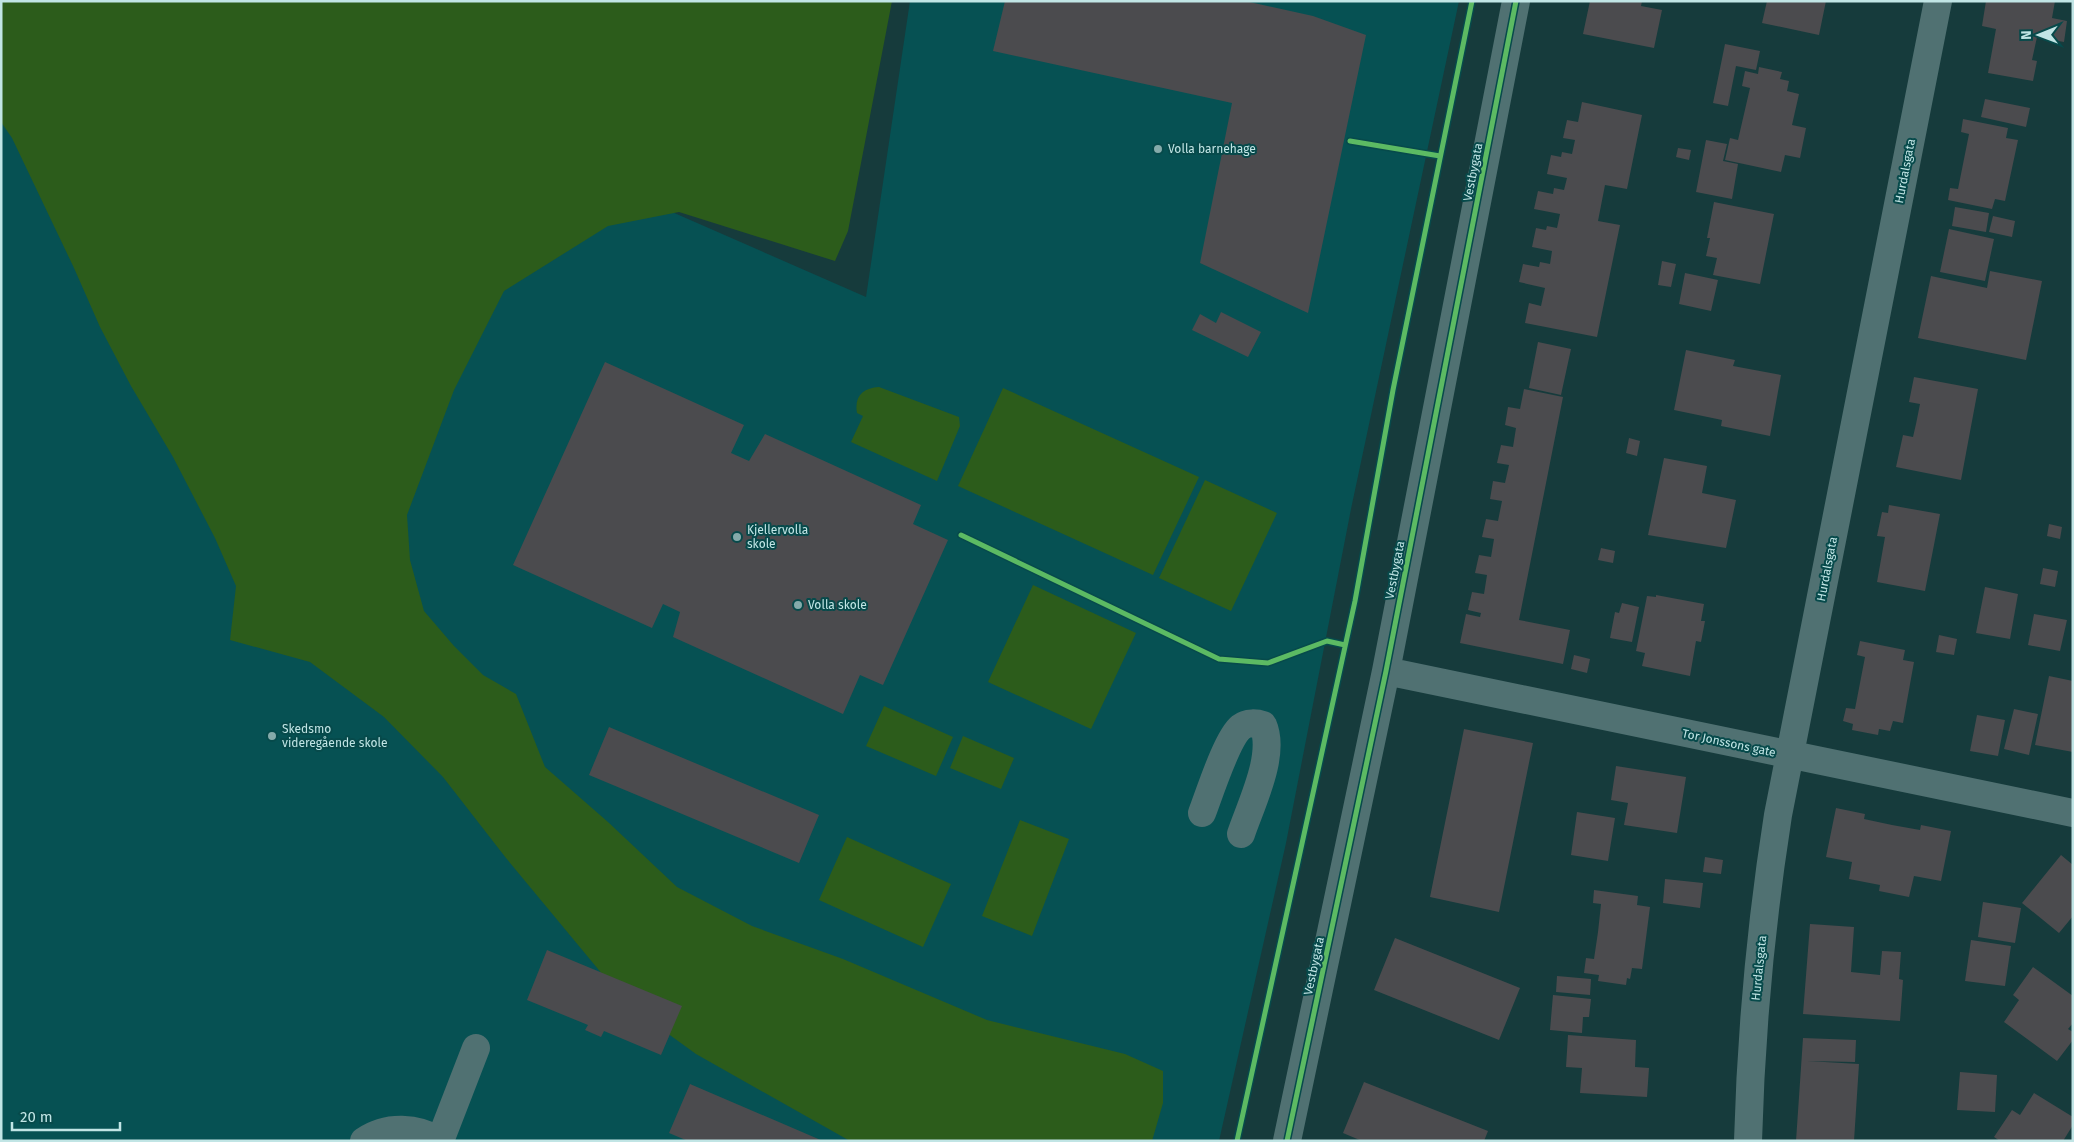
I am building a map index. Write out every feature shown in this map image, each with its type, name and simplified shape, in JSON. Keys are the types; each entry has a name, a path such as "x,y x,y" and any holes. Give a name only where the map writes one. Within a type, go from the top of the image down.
{"street":[{"name":"Vestbygata","path":"1287,1141 1386,671 1516,1"},
{"name":"Hurdalsgata","path":"1748,1141 1751,1055 1766,891 1790,756 1938,1"},
{"name":"Tor Jonssons gate","path":"1386,671 2073,813"},
{"path":"1202,813 1232,739 1241,726 1256,723 1264,725 1268,737 1261,776 1241,834"},
{"path":"364,1141 386,1132 407,1129 426,1133 440,1141 476,1048"}],"shaded area":[{"path":"1,1 480,128 866,297 910,1 1459,1 1351,509 1286,843 1219,1141 1,1141"}],"green space":[{"path":"1,1 892,1 848,231 835,261 679,212 608,226 504,291 454,390 407,515 410,560 424,611 454,646 483,675 516,694 545,767 608,822 677,887 752,926 843,959 987,1020 1125,1054 1163,1071 1163,1103 1152,1141 850,1141 696,1054 627,1004 506,858 443,777 384,717 310,662 230,640 236,586 215,538 173,457 131,386 100,327 12,138 1,122"},
{"path":"879,387 959,417 960,426 937,481 851,442 863,416 857,413 858,398 864,391"},
{"path":"1003,388 1199,477 1153,575 958,486"},
{"path":"1205,480 1277,513 1231,611 1159,578"},
{"path":"1033,585 1136,633 1091,729 988,682"},
{"path":"884,706 953,737 936,776 866,746"},
{"path":"963,736 1014,758 1001,789 950,768"},
{"path":"1020,820 1069,839 1032,936 982,916"},
{"path":"847,837 951,884 923,947 819,900"}],"building":[{"path":"1005,1 1245,1 1313,16 1366,35 1308,313 1200,263 1232,103 993,51"},
{"path":"1590,1 1642,1 1641,6 1662,10 1654,48 1583,34"},
{"path":"1767,1 1826,1 1819,35 1762,23"},
{"path":"1986,1 2055,1 2052,18 2067,21 2064,42 2037,37 2032,60 2037,61 2033,81 1988,73 1996,29 1982,26"},
{"path":"1725,44 1760,51 1756,70 1736,66 1728,106 1713,103"},
{"path":"1759,67 1782,72 1780,79 1789,81 1787,91 1799,94 1792,125 1806,128 1800,158 1785,155 1781,172 1725,160 1730,138 1738,140 1750,88 1742,86 1745,71 1758,74"},
{"path":"1985,99 2030,108 2026,127 1981,117"},
{"path":"1582,102 1642,115 1627,189 1605,185 1598,221 1620,225 1597,337 1525,323 1529,303 1541,306 1545,288 1519,282 1523,264 1539,267 1540,262 1550,264 1552,251 1532,247 1536,228 1546,230 1547,226 1557,228 1560,214 1534,209 1538,191 1553,194 1554,188 1564,190 1567,178 1547,174 1551,155 1561,157 1562,152 1572,154 1575,140 1563,138 1567,120 1578,122"},
{"path":"1963,119 2008,128 2006,138 2018,140 2005,201 1995,199 1992,209 1948,200 1950,188 1958,189 1969,134 1961,132"},
{"path":"1706,140 1727,144 1723,161 1738,164 1732,199 1696,192"},
{"path":"1678,148 1691,150 1689,160 1676,157"},
{"path":"1714,202 1774,214 1760,284 1713,275 1717,258 1706,256 1710,238 1707,238"},
{"path":"1955,207 1989,213 1986,232 1952,226"},
{"path":"1993,216 2015,221 2012,237 1989,232"},
{"path":"1949,229 1994,239 1985,281 1940,272"},
{"path":"1662,261 1676,264 1671,287 1658,285"},
{"path":"1990,271 2042,281 2026,360 1918,338 1931,276 1987,288"},
{"path":"1685,273 1718,280 1711,311 1679,304"},
{"path":"1221,312 1261,332 1248,357 1192,330 1200,314 1216,323"},
{"path":"1538,342 1571,349 1561,395 1529,388"},
{"path":"1686,350 1735,360 1733,366 1781,375 1770,436 1721,426 1722,420 1674,410"},
{"path":"605,362 744,425 731,453 749,461 765,434 921,505 913,524 948,540 883,685 860,675 843,714 673,637 680,612 663,604 652,628 513,565"},
{"path":"1914,377 1978,389 1961,480 1896,467 1903,435 1913,437 1920,404 1909,402"},
{"path":"1524,389 1563,397 1519,620 1570,630 1563,664 1460,643 1466,614 1480,617 1481,613 1468,610 1472,592 1484,594 1487,575 1475,573 1479,555 1491,557 1494,539 1482,537 1486,519 1498,521 1502,501 1490,499 1493,481 1505,483 1509,465 1497,463 1501,445 1513,447 1516,428 1505,425 1508,407 1520,409"},
{"path":"1629,438 1640,441 1637,456 1626,453"},
{"path":"1664,458 1707,466 1702,493 1736,500 1726,548 1648,535"},
{"path":"1889,505 1940,514 1925,591 1877,582 1885,537 1877,536 1882,512 1888,513"},
{"path":"2049,524 2062,527 2060,539 2047,536"},
{"path":"1601,548 1615,551 1613,563 1598,560"},
{"path":"2043,568 2058,571 2055,587 2040,584"},
{"path":"1985,587 2018,594 2010,639 1976,633"},
{"path":"1656,595 1704,604 1701,621 1705,621 1701,642 1696,641 1690,676 1642,666 1645,653 1636,651 1647,596 1656,597"},
{"path":"1622,603 1639,607 1632,642 1610,638 1615,612 1619,613"},
{"path":"2034,614 2067,620 2060,651 2028,645"},
{"path":"1939,635 1957,639 1954,655 1936,652"},
{"path":"1860,641 1905,650 1903,660 1914,662 1903,723 1893,721 1890,731 1879,729 1878,735 1852,730 1853,724 1843,721 1846,708 1855,709 1865,657 1857,655"},
{"path":"1574,655 1590,659 1587,673 1571,669"},
{"path":"2049,676 2073,681 2073,752 2035,745"},
{"path":"2014,709 2038,714 2029,755 2004,749"},
{"path":"1977,715 2005,720 1998,756 1970,751"},
{"path":"609,727 819,815 799,863 589,775"},
{"path":"1464,729 1533,743 1499,912 1430,897"},
{"path":"1616,766 1686,777 1677,833 1624,825 1628,803 1611,800"},
{"path":"1836,808 1865,814 1864,819 1892,825 1920,830 1921,825 1951,831 1941,881 1914,876 1909,897 1879,891 1880,885 1849,879 1852,862 1826,857"},
{"path":"1577,812 1615,818 1608,861 1571,855"},
{"path":"2061,855 2073,865 2073,916 2059,933 2022,903"},
{"path":"1705,857 1723,860 1721,874 1703,872"},
{"path":"1665,879 1703,883 1700,908 1663,903"},
{"path":"1594,890 1638,896 1637,905 1650,907 1642,969 1632,968 1630,979 1627,978 1626,985 1598,981 1599,975 1584,973 1586,958 1594,959 1598,932 1601,904 1593,903"},
{"path":"1983,902 2021,908 2015,943 1978,937"},
{"path":"1810,924 1854,927 1851,972 1880,975 1882,951 1901,952 1899,979 1903,980 1900,1021 1803,1014"},
{"path":"1395,938 1520,988 1499,1040 1374,990"},
{"path":"1971,940 2011,946 2005,986 1965,981"},
{"path":"547,950 682,1006 661,1055 604,1031 601,1037 585,1030 588,1025 527,1000"},
{"path":"2033,967 2073,996 2073,1023 2068,1029 2073,1032 2073,1040 2057,1061 2004,1022 2019,1000 2013,995"},
{"path":"1557,976 1591,979 1590,995 1556,992"},
{"path":"1553,995 1591,999 1589,1017 1583,1017 1582,1033 1550,1030"},
{"path":"1568,1035 1636,1040 1635,1067 1649,1068 1647,1097 1580,1093 1582,1068 1566,1067"},
{"path":"1803,1038 1856,1040 1855,1062 1807,1061 1859,1064 1854,1141 1796,1141"},
{"path":"1960,1072 1997,1075 1995,1112 1957,1110"},
{"path":"1364,1082 1488,1131 1484,1141 1362,1141 1343,1133"},
{"path":"690,1084 823,1141 688,1141 669,1133"},
{"path":"2034,1093 2073,1117 2073,1125 2063,1141 2000,1141 1994,1137 2012,1110 2020,1115"}],"cycle path":[{"path":"1237,1141 1355,601 1393,390 1472,1"},
{"path":"1287,1141 1386,671 1516,1"},
{"path":"1350,141 1440,156"},
{"path":"961,535 1219,659 1268,663 1327,641 1345,645"}],"place":[{"name":"Volla barnehage","path":"1158,149"},
{"name":"Kjellervolla skole","path":"737,537"},
{"name":"Volla skole","path":"798,605"},
{"name":"Skedsmo videregående skole","path":"272,736"}]}
